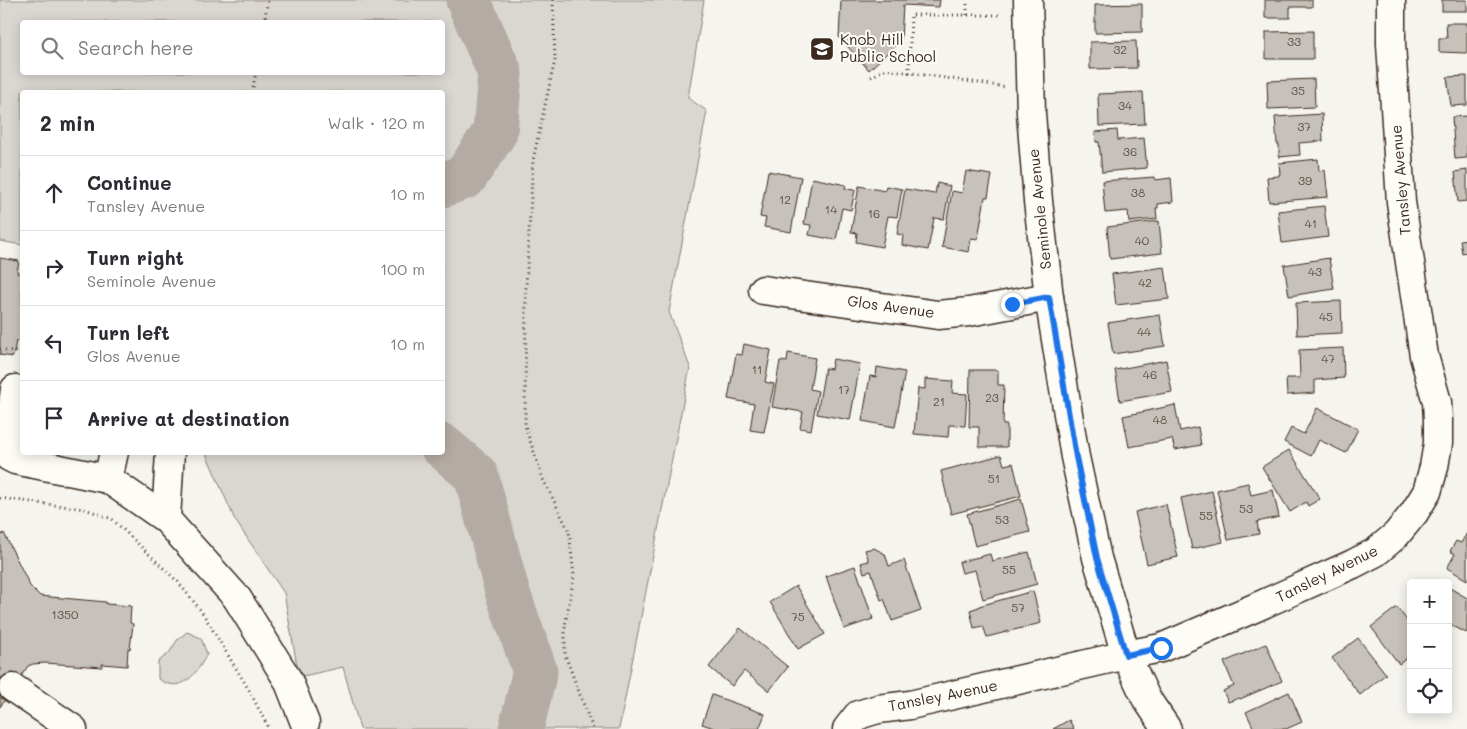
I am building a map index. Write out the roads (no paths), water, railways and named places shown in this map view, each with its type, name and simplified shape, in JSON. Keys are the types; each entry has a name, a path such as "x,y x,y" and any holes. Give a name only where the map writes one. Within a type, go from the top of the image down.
{"street":[{"name":"Seminole Avenue","path":"1028,0 1031,113 1049,297 1076,457 1097,558 1126,655 1146,698 1167,729"},
{"name":"Tansley Avenue","path":"847,729 858,716 878,709 910,705 1161,648 1353,564 1376,552 1396,535 1414,513 1426,492 1434,467 1438,442 1438,420 1437,402 1424,356 1401,202 1391,44 1391,0"},
{"name":"Glos Avenue","path":"762,290 938,315 969,312 1049,297"},
{"path":"13,389 7,451 9,457 14,460 108,479 166,519 236,598 288,680 300,727"},
{"path":"108,479 113,455"},
{"path":"166,519 170,455"},
{"path":"13,688 73,729"}],"waterway":[{"path":"445,184 465,177 495,132 500,73 468,0"},
{"path":"445,449 476,475 507,591 535,671 521,729"}],"place":[{"name":"Knob Hill Public School","path":"822,49"}]}
